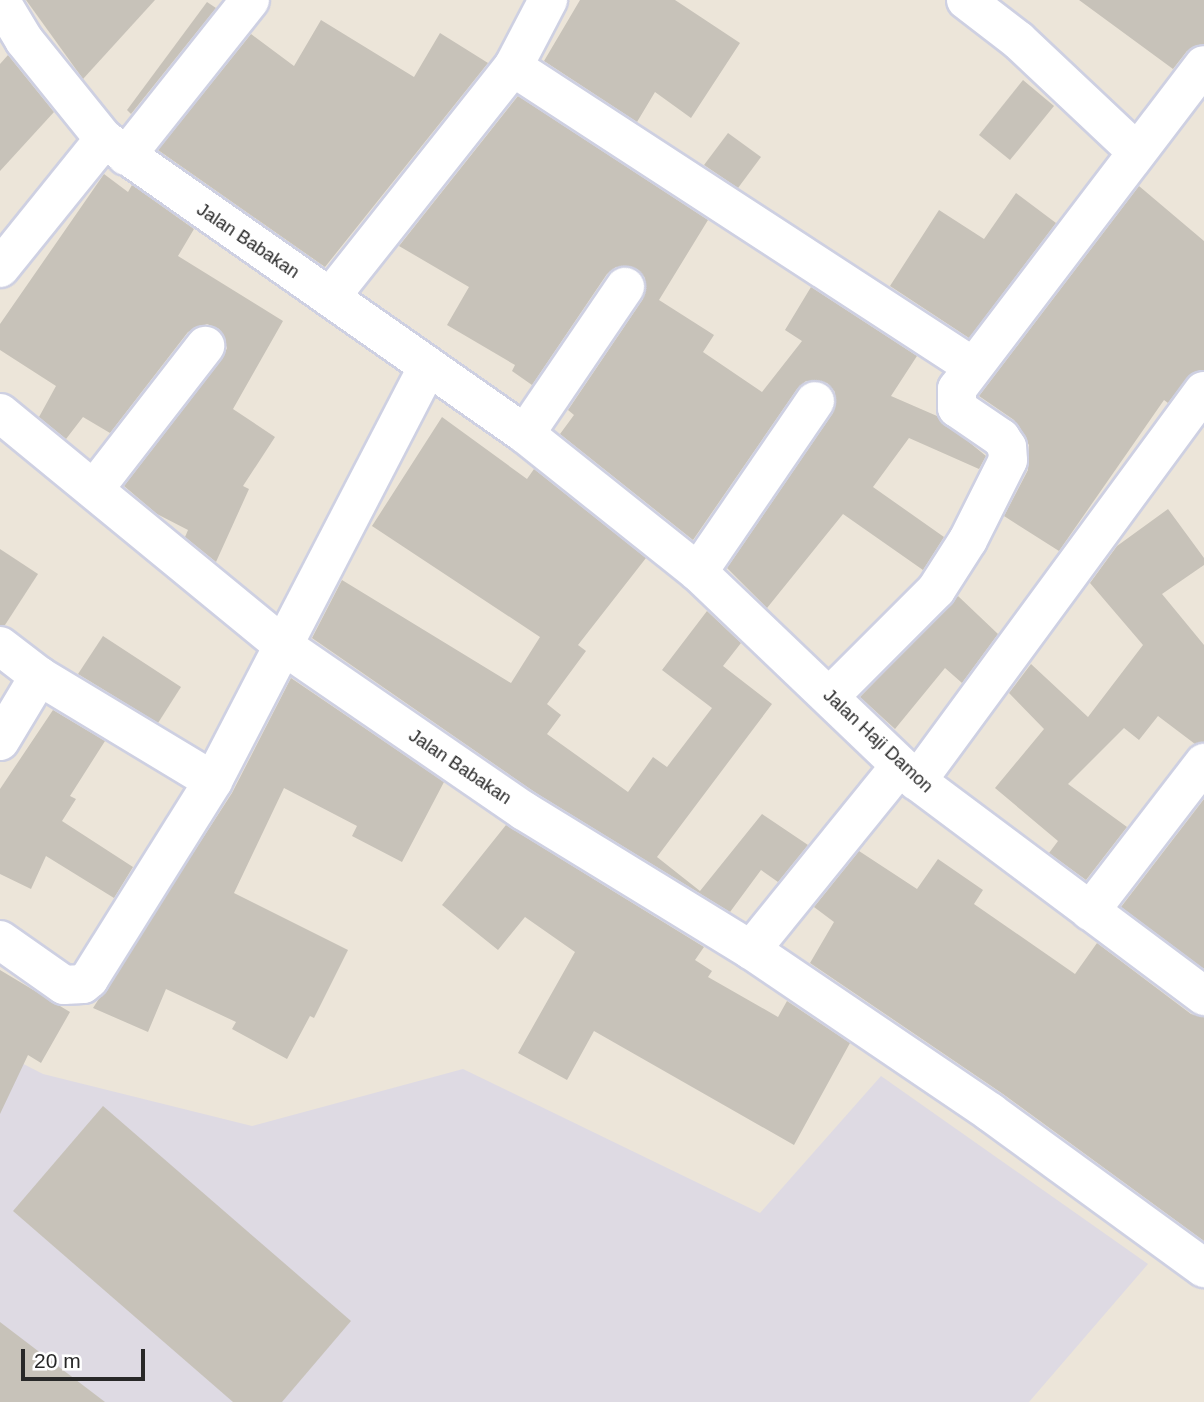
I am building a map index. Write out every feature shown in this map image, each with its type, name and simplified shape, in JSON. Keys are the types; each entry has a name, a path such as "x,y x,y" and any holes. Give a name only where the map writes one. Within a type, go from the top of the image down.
{"street":[{"name":"Jalan Babakan","path":"1,0 24,40 115,147 248,244 332,295 427,368 525,434 632,522"},
{"path":"0,268 250,0"},
{"path":"966,0 1018,40 1137,152"},
{"path":"332,295 513,67 534,6"},
{"path":"830,696 936,590 968,540 1008,460 1007,447 1001,438 957,408 957,389 1204,65"},
{"path":"513,67 972,366"},
{"path":"525,434 625,287"},
{"path":"95,488 205,346"},
{"path":"0,940 58,982 83,984 213,781 281,644 427,368"},
{"path":"751,950 908,774 1204,391"},
{"path":"698,572 816,401"},
{"name":"Jalan Babakan","path":"0,413 95,488 281,644 524,811 751,950 990,1112 1204,1268"},
{"name":"Jalan Haji Damon","path":"632,522 698,572 830,696 908,774 1204,996"},
{"path":"0,646 39,676 213,781"},
{"path":"0,741 39,676"},
{"path":"1090,911 1204,763"}],"shaded area":[{"path":"0,1052 43,1074 252,1126 463,1069 760,1213 881,1076 1148,1264 1029,1402 0,1402"}],"building":[{"path":"26,0 155,0 83,79"},
{"path":"580,0 675,0 740,43 691,118 655,92 637,122 544,61"},
{"path":"1079,0 1204,0 1204,44 1187,51 1173,69"},
{"path":"207,2 216,8 131,114 127,110"},
{"path":"321,20 414,77 440,33 488,63 325,267 158,150 251,34 294,66"},
{"path":"8,55 54,112 0,171 0,64"},
{"path":"1023,80 1054,106 1010,160 979,135"},
{"path":"518,96 708,220 659,300 714,335 703,352 762,392 802,341 785,330 811,287 917,356 891,396 937,416 986,456 979,469 909,438 873,487 944,537 923,570 843,514 767,608 727,568 833,413 835,392 827,383 806,381 797,389 693,540 560,434 574,415 568,410 643,299 645,278 637,269 616,267 607,274 532,385 512,371 515,365 447,325 469,287 399,246"},
{"path":"728,133 761,157 738,188 704,165"},
{"path":"104,174 128,192 132,185 194,229 178,256 283,321 233,409 275,437 243,486 249,489 216,562 185,537 188,530 157,514 124,486 222,359 227,348 219,329 207,324 188,332 110,433 83,417 66,439 39,417 56,386 0,350 0,324"},
{"path":"1139,186 1204,241 1204,370 1187,378 1168,403 1164,400 1059,551 1004,516 1028,470 1029,445 1014,420 979,396"},
{"path":"1016,193 1056,223 969,338 890,286 939,210 984,239"},
{"path":"442,417 527,479 534,469 646,558 578,645 586,651 547,704 561,715 547,734 628,792 653,757 667,767 712,708 662,670 707,611 741,643 723,666 772,704 657,857 700,891 762,814 808,845 778,882 761,870 730,912 536,793 312,638 342,580 511,683 540,637 372,526"},
{"path":"1168,509 1204,558 1204,565 1162,594 1204,645 1204,742 1195,744 1158,716 1139,740 1124,728 1068,784 1127,827 1086,880 1049,853 1058,841 995,788 1044,729 1009,693 1031,664 1088,717 1143,645 1090,583 1117,546"},
{"path":"0,549 38,574 5,625 0,625"},
{"path":"958,596 998,634 962,683 945,668 895,729 860,697"},
{"path":"103,636 181,687 158,723 78,674"},
{"path":"291,678 444,782 402,862 352,836 357,826 284,788 234,893 348,950 314,1018 310,1016 287,1059 232,1029 236,1022 166,989 148,1032 93,1008 232,793"},
{"path":"53,710 105,741 70,796 76,799 62,821 133,867 114,898 46,856 31,889 0,874 0,789"},
{"path":"1204,799 1204,969 1121,907"},
{"path":"506,825 704,947 695,960 712,971 708,977 778,1017 787,1001 850,1043 794,1145 594,1031 567,1080 518,1053 575,952 525,917 498,950 442,905"},
{"path":"859,851 917,889 938,859 983,890 974,904 1075,974 1097,943 1191,1014 1204,1017 1204,1241 1003,1094 810,963 834,922 814,907"},
{"path":"0,970 70,1012 41,1063 28,1055 0,1114"},
{"path":"103,1106 351,1321 282,1402 233,1402 13,1211"},
{"path":"0,1322 105,1402 0,1402"}]}
